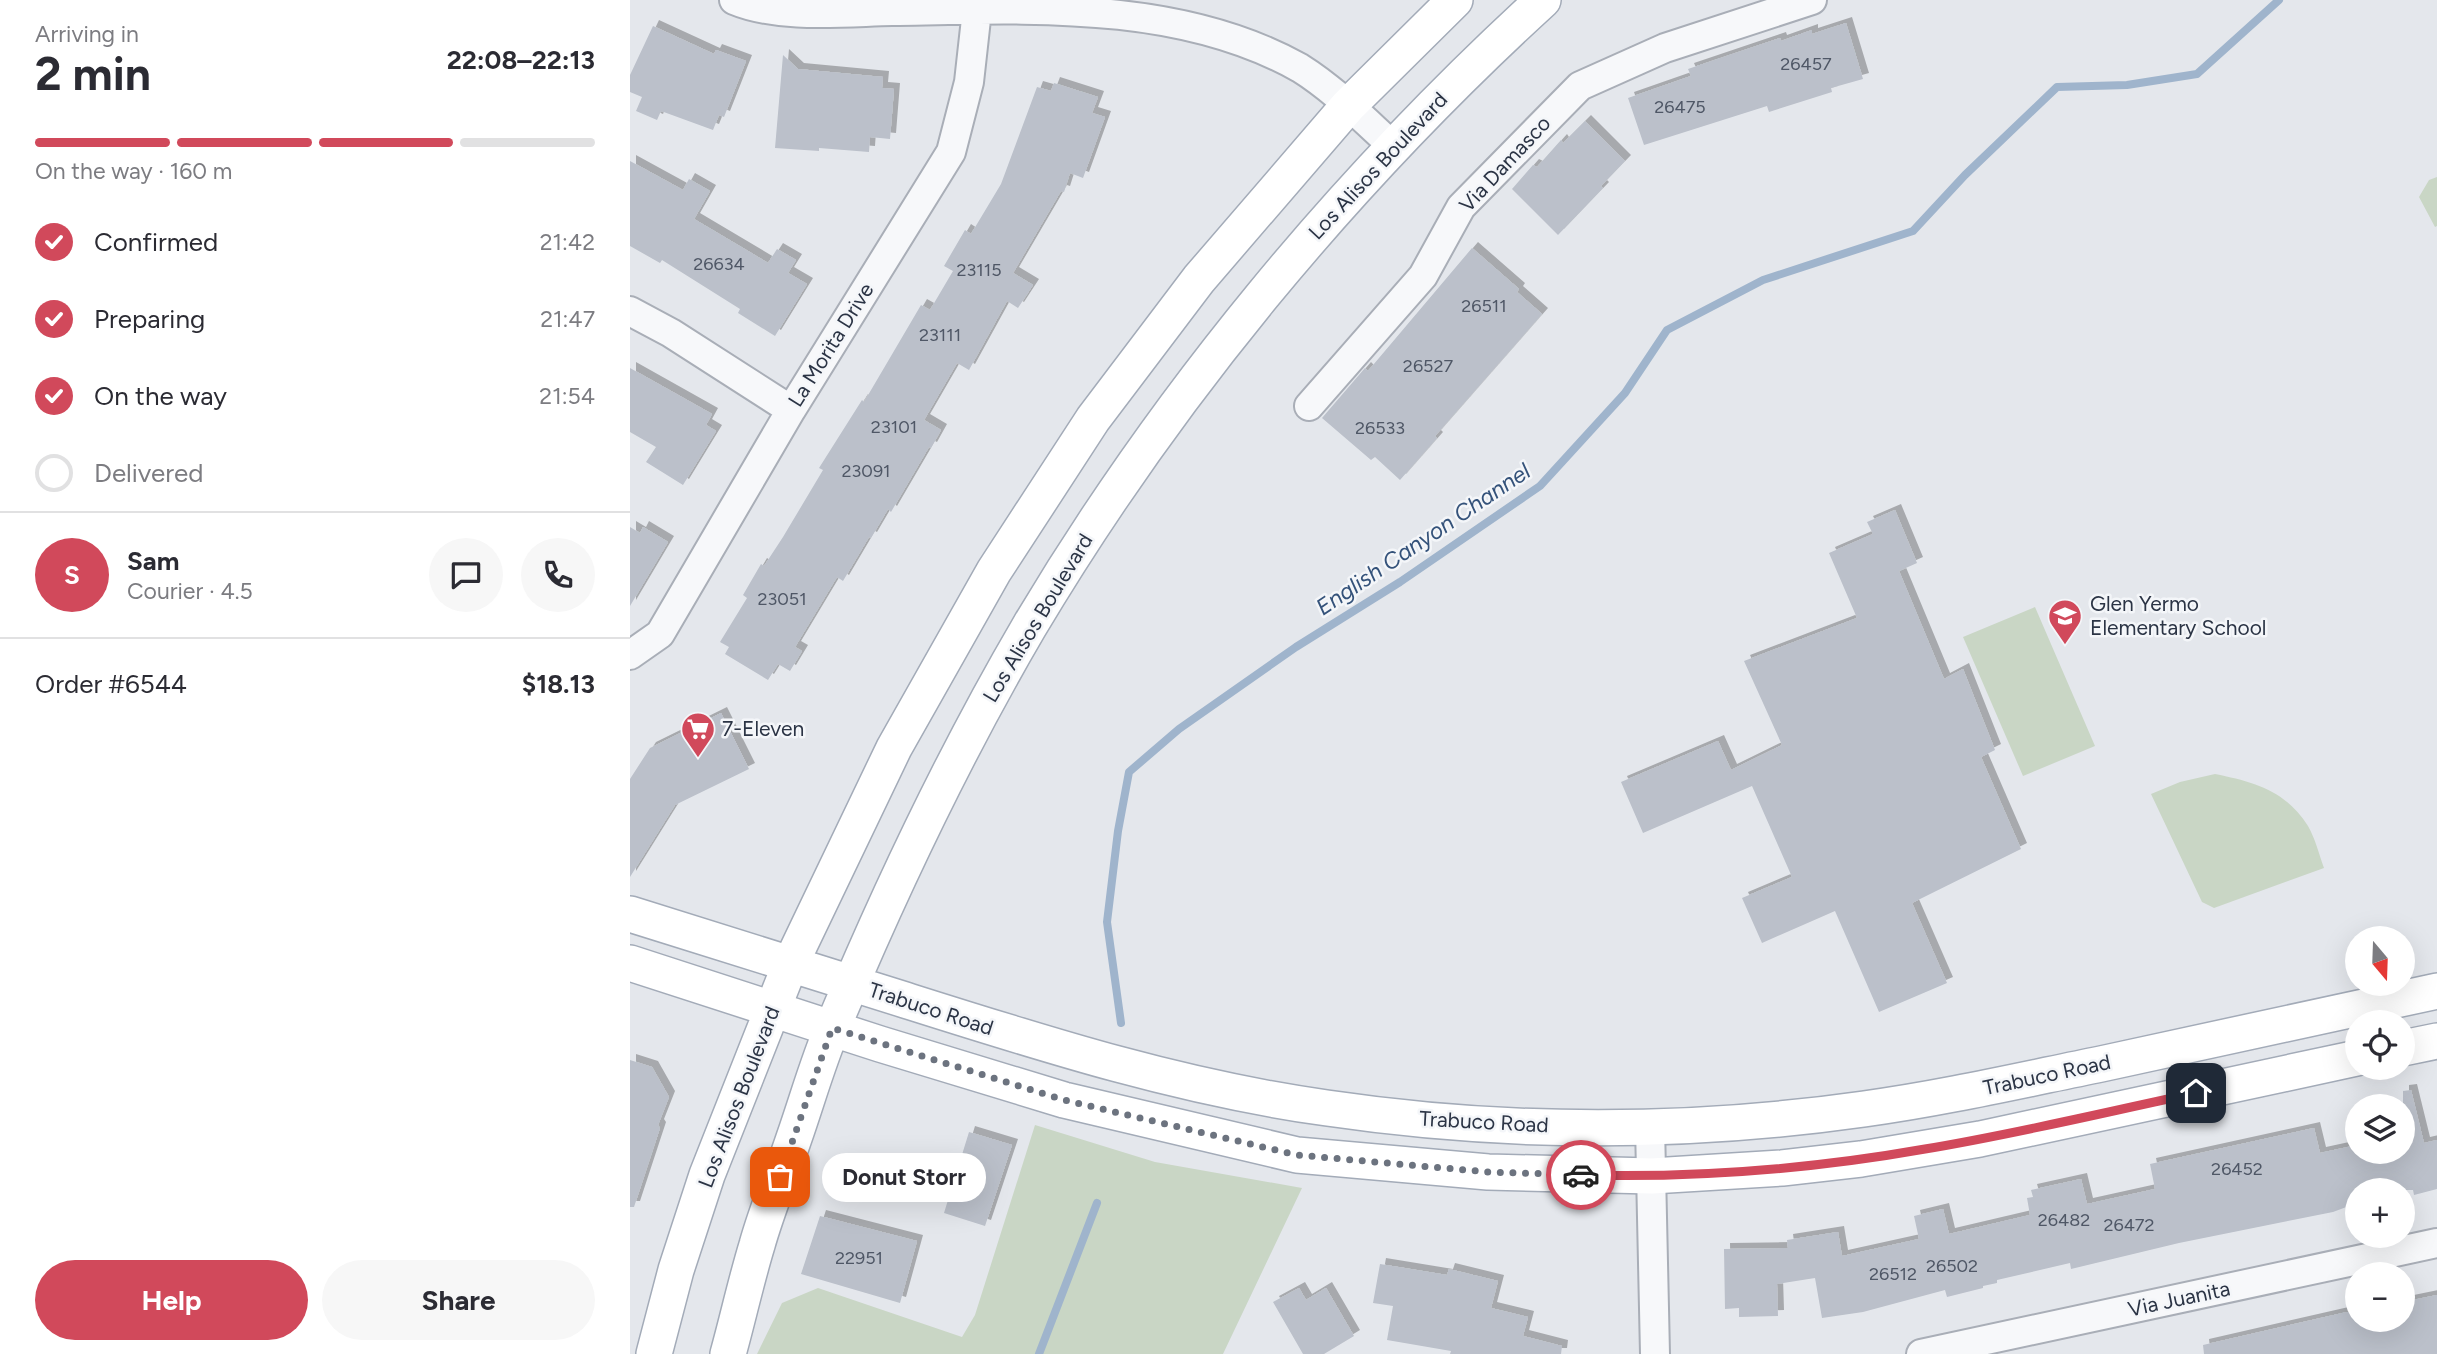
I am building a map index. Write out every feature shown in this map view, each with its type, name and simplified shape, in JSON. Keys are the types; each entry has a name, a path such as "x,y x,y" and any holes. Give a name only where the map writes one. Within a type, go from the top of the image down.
{"main road":[{"name":"Los Alisos Boulevard","path":"654,1354 676,1269 707,1175 790,965 894,748 960,629 1027,518 1093,419 1191,289 1348,106 1455,0"},
{"name":"Los Alisos Boulevard","path":"728,1354 757,1244 832,1028 905,861 946,779 1029,628 1145,452 1240,324 1315,234 1394,147 1457,81 1543,0"},
{"name":"Trabuco Road","path":"630,914 1120,1066 1185,1082 1326,1108 1447,1121 1582,1127 1780,1119 1866,1109 1954,1095 2437,991"},
{"path":"630,963 1064,1100 1297,1155 1488,1172 1652,1176 1783,1168 1924,1150 2345,1061"},
{"path":"2415,1046 2437,1041"}],"street":[{"name":"Via Damasco","path":"1310,406 1423,276 1461,207 1580,86 1665,48 1769,7 1812,0"},
{"path":"737,1 793,13 1169,9 1209,29 1254,44 1298,67 1320,82 1394,147"},
{"name":"La Morita Drive","path":"630,655 660,634 791,410 951,152 969,82 977,10"},
{"path":"630,311 671,333 791,410"},
{"path":"1650,1126 1655,1354"},
{"name":"Via Juanita","path":"1921,1354 2437,1243"}],"green space":[{"path":"2437,177 2435,227 2419,197 2429,180"},
{"path":"2035,607 2095,746 2023,776 1963,637"},
{"path":"2215,774 2255,784 2289,804 2308,826 2324,868 2214,908 2202,902 2151,794 2180,782"},
{"path":"1035,1125 1155,1162 1302,1188 1223,1354 757,1354 782,1303 818,1288 962,1337 975,1315"}],"building":[{"path":"1846,23 1863,79 1831,88 1832,92 1769,112 1767,106 1644,145 1628,98 1691,76 1688,69 1780,38 1781,41 1812,30 1812,34"},
{"path":"653,26 714,54 716,50 746,61 724,117 719,115 713,130 661,111 657,120 636,111 642,97 630,92 630,75"},
{"path":"783,55 798,69 883,77 882,88 894,89 890,139 870,137 869,152 775,148"},
{"path":"1054,83 1098,97 1092,113 1105,117 1083,178 1070,173 1064,192 1061,191 1013,273 1033,285 1018,308 1007,301 969,370 957,363 924,420 941,430 931,448 929,447 891,512 888,509 871,538 869,537 843,581 837,577 795,647 802,651 790,671 778,664 768,680 725,654 729,647 720,642 747,598 743,595 761,564 764,566 783,537 823,470 819,468 862,400 864,402 921,305 930,310 953,271 944,266 965,230 971,234 1001,184 1037,87 1051,91"},
{"path":"1585,121 1625,161 1558,235 1512,189 1533,165 1537,167 1561,140 1563,143"},
{"path":"630,161 683,190 689,179 710,191 694,219 768,263 777,249 796,260 788,273 807,284 775,336 738,313 740,309 662,260 660,263 630,246"},
{"path":"1472,248 1519,289 1517,292 1542,314 1400,480 1375,457 1371,460 1322,418 1365,368 1368,371"},
{"path":"630,368 712,414 706,425 716,431 683,485 646,462 656,447 630,432"},
{"path":"1895,510 1917,563 1899,571 1944,679 1963,669 1995,750 1981,757 2021,849 1912,903 1947,983 1879,1012 1835,911 1762,943 1742,898 1792,877 1752,786 1643,833 1621,782 1718,741 1731,770 1782,745 1744,661 1857,618 1829,553 1873,534 1867,522"},
{"path":"630,527 640,533 643,527 668,542 630,606"},
{"name":"7-Eleven","path":"721,713 749,769 675,805 630,877 630,779 650,748"},
{"path":"630,1060 652,1067 669,1097 634,1207 630,1207"},
{"path":"2415,1106 2424,1143 2437,1140 2437,1189 2415,1195 2415,1178 2345,1178 2345,1208 2333,1212 2179,1243 2071,1269 2070,1263 1997,1280 1997,1283 1983,1288 1947,1297 1945,1290 1863,1312 1822,1318 1815,1278 1777,1284 1778,1316 1739,1317 1739,1308 1725,1309 1724,1249 1788,1248 1787,1240 1838,1232 1842,1256 1919,1239 1914,1216 1943,1209 1949,1234 2030,1215 2027,1198 2033,1197 2031,1190 2081,1179 2087,1204 2155,1189 2150,1164 2314,1128 2320,1153 2345,1148 2345,1164 2415,1164"},
{"path":"969,1132 1012,1145 985,1226 944,1213"},
{"path":"820,1216 917,1241 900,1303 801,1274"},
{"path":"1380,1264 1447,1275 1449,1269 1498,1281 1491,1308 1528,1317 1523,1336 1562,1346 1561,1354 1450,1354 1451,1351 1387,1340 1393,1306 1373,1303"},
{"path":"1299,1288 1306,1300 1326,1288 1354,1336 1324,1354 1303,1354 1273,1302"},
{"path":"2437,1295 2437,1354 2204,1354 2203,1345 2345,1312 2345,1332 2415,1332 2415,1300"}],"waterway":[{"name":"English Canyon Channel","path":"1121,1023 1107,922 1118,831 1129,772 1179,729 1296,647 1400,582 1540,486 1625,393 1667,330 1763,280 1913,231 1965,175 2057,87 2127,85 2197,74 2279,0"},
{"name":"English Canyon Channel","path":"1039,1354 1097,1203"}],"way so far":[{"path":"780,1177 832,1028 1064,1100 1297,1155 1488,1172 1581,1175"}],"place":[{"name":"Glen Yermo Elementary School","path":"2065,646"},
{"name":"7-Eleven","path":"698,759"},
{"name":"Donut Storr","path":"780,1177"}],"route":[{"path":"1581,1175 1700,1174 1861,1159 1980,1139 2196,1093"}]}
